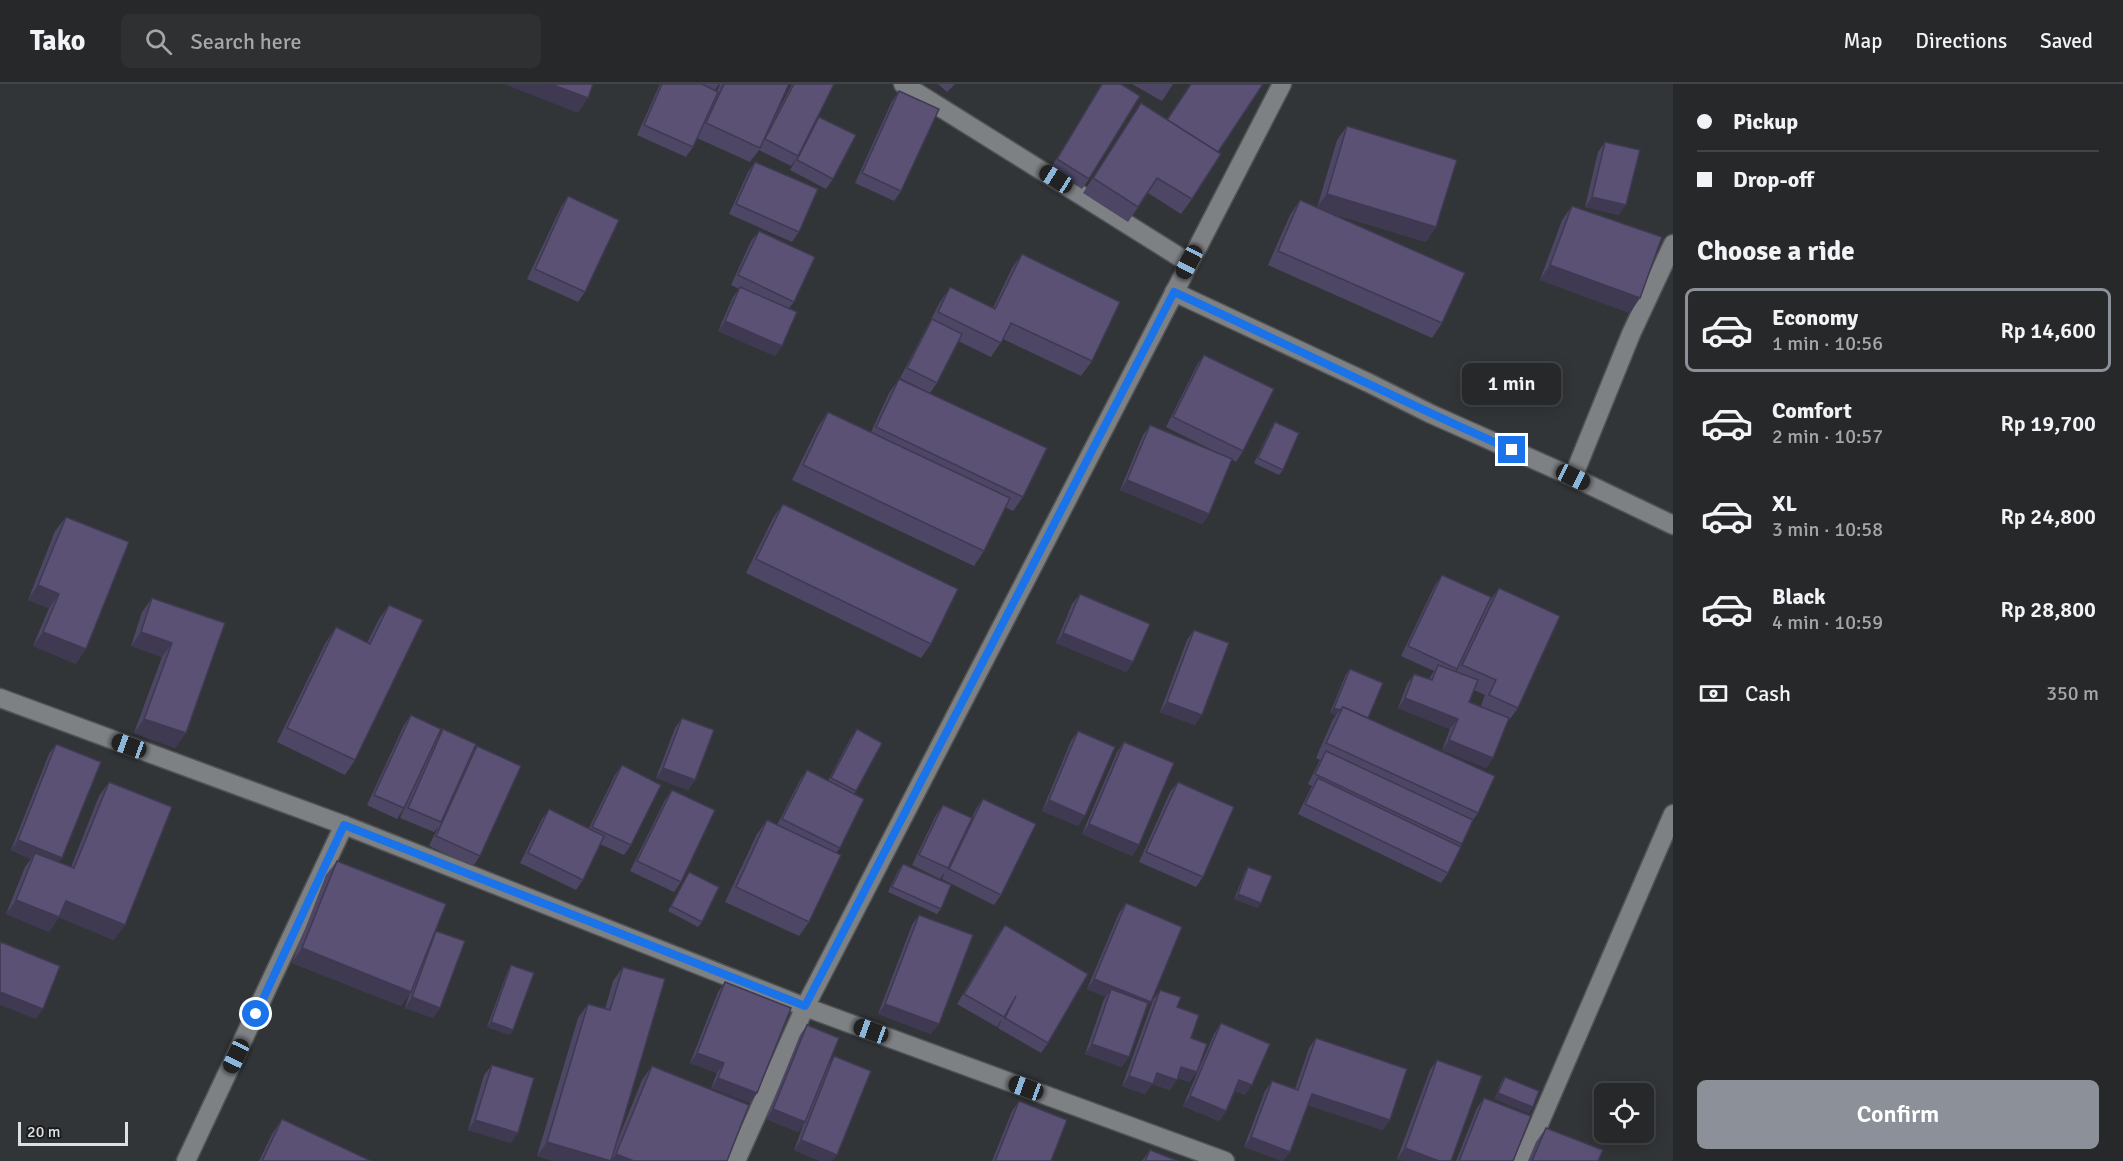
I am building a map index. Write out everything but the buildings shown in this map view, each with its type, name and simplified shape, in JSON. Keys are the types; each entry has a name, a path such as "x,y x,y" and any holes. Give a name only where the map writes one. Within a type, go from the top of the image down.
{"street":[{"path":"903,84 1189,262"},
{"path":"736,1161 805,1006 1282,84"},
{"path":"1573,477 1631,334 1673,244"},
{"path":"1174,292 1431,414 1573,477 1673,525"},
{"path":"0,698 344,825 805,1006 1225,1161"},
{"path":"1523,1161 1673,814"},
{"path":"186,1161 344,825"}],"route":[{"path":"256,1014 344,825 805,1006 1174,292 1512,450"}]}
